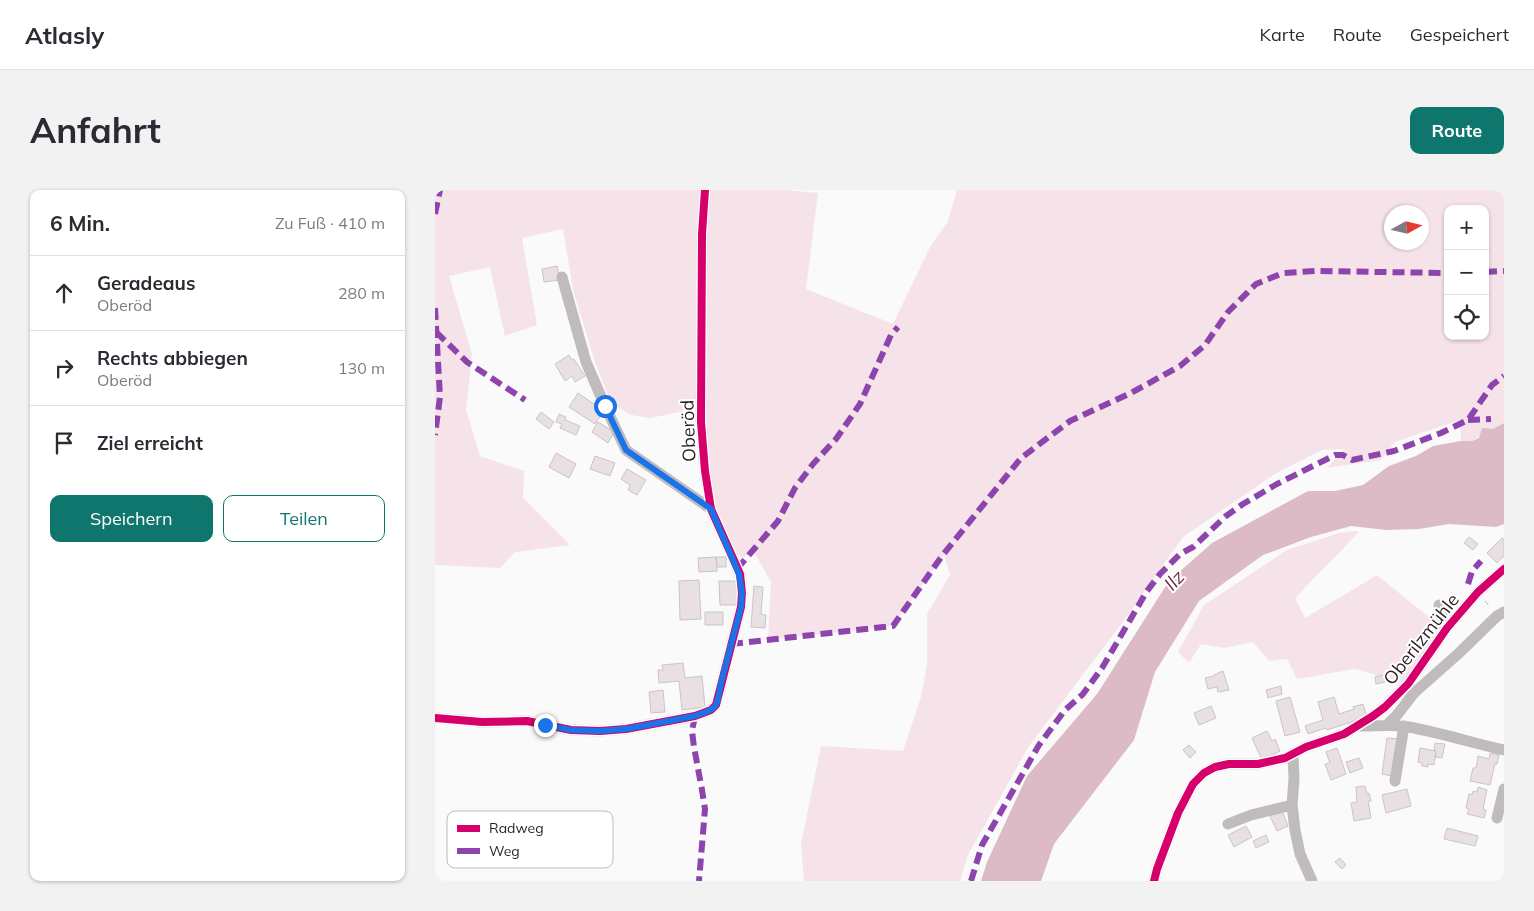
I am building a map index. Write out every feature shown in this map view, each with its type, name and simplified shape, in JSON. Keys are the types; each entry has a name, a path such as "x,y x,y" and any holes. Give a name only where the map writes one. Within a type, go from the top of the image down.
{"street":[{"name":"Oberöd","path":"435,718 482,722 527,721 571,730 600,731 695,716 711,710 716,705 741,607 742,593 739,574 711,509 705,471 701,422 702,234 705,190"},
{"name":"Oberöd","path":"562,278 586,362 626,450 711,509"},
{"name":"Oberilzmühle","path":"1359,726 1385,707 1408,684 1447,628 1476,593 1504,569"},
{"path":"1468,584 1476,593"},
{"path":"1439,605 1447,628"},
{"name":"Oberilzmühle","path":"1387,725 1415,693 1501,614"},
{"path":"1154,881 1178,813 1193,784 1204,772 1215,767 1229,764 1258,764 1277,760 1293,755 1306,747 1344,734 1359,726 1404,726 1504,750"},
{"path":"1395,781 1404,726"},
{"path":"1293,755 1294,785 1292,805 1300,854 1312,881"},
{"path":"1497,818 1504,788"},
{"path":"1228,824 1251,815 1292,805"}],"path":[{"path":"1476,593 1501,614"}],"shaded area":[{"path":"435,190 787,190 818,193 806,289 893,324 929,249 948,221 957,190 1504,190 1504,423 1472,441 1461,441 1460,420 1395,442 1381,460 1327,468 1344,449 1322,450 1278,472 1183,537 1125,619 1029,746 968,855 960,881 804,881 801,844 821,746 903,751 921,697 927,665 927,614 950,575 944,555 893,626 768,640 771,582 754,550 743,558 736,554 711,509 701,408 650,418 631,415 611,403 595,362 573,290 563,229 522,238 537,325 505,336 490,267 449,276 472,354 466,410 480,456 524,471 523,498 570,545 515,552 500,568 435,565"},
{"path":"1359,532 1295,598 1305,618 1377,575 1442,628 1404,683 1355,669 1297,679 1287,659 1269,661 1253,642 1224,648 1201,644 1189,663 1178,652 1204,605 1287,550 1339,533"}],"water":[{"name":"Ilz","path":"1504,423 1504,524 1496,527 1449,524 1419,529 1386,530 1351,526 1311,537 1263,555 1199,601 1155,672 1134,740 1054,844 1041,881 981,881 987,862 1027,776 1097,694 1169,581 1212,543 1308,491 1335,491 1363,485 1389,466 1416,456 1433,446 1472,441 1479,438 1482,428 1493,429"}],"building":[{"path":"557,266 560,280 544,282 542,269"},
{"path":"569,355 572,360 574,359 585,376 575,382 572,376 565,381 555,364"},
{"path":"578,393 604,411 595,424 569,407"},
{"path":"541,412 554,422 549,429 536,419"},
{"path":"559,414 566,417 565,420 580,426 576,435 560,428 562,424 556,422"},
{"path":"598,422 614,432 608,443 592,432"},
{"path":"556,453 576,464 569,478 549,467"},
{"path":"595,456 615,463 610,476 590,469"},
{"path":"627,469 646,480 637,495 628,490 630,485 621,479"},
{"path":"1469,537 1478,544 1473,550 1464,543"},
{"path":"1502,538 1504,540 1504,556 1497,563 1487,553"},
{"path":"716,557 717,571 699,572 698,558"},
{"path":"716,557 726,557 726,567 717,567"},
{"path":"699,580 701,619 680,620 679,581"},
{"path":"719,581 737,581 738,605 720,605"},
{"path":"754,586 763,587 761,614 766,615 765,628 751,627"},
{"path":"705,612 723,612 723,625 705,625"},
{"path":"683,663 685,678 702,676 705,707 682,710 679,681 659,683 658,670 663,670 662,665"},
{"path":"1223,671 1229,690 1218,692 1217,687 1208,689 1205,678"},
{"path":"1383,675 1385,682 1376,684 1375,677"},
{"path":"1281,686 1282,694 1268,698 1266,690"},
{"path":"663,690 665,712 651,713 649,692"},
{"path":"1290,697 1300,732 1285,736 1276,701"},
{"path":"1334,697 1339,714 1363,704 1367,717 1308,734 1305,726 1323,720 1318,702"},
{"path":"1211,706 1216,718 1199,725 1194,713"},
{"path":"1267,731 1272,741 1275,739 1280,751 1262,760 1252,738"},
{"path":"1387,738 1398,739 1392,776 1382,774"},
{"path":"1435,743 1445,744 1442,758 1435,757"},
{"path":"1189,745 1196,752 1190,758 1183,750"},
{"path":"1337,748 1346,774 1331,780 1325,764 1330,763 1326,752"},
{"path":"1420,748 1436,751 1434,765 1422,766 1422,763 1418,762"},
{"path":"1490,753 1499,755 1490,785 1470,781 1473,768 1476,768 1478,756 1489,759"},
{"path":"1359,758 1363,768 1350,773 1346,762"},
{"path":"1365,786 1371,801 1368,801 1371,818 1354,821 1351,803 1357,802 1356,787"},
{"path":"1478,787 1487,790 1483,809 1486,810 1484,818 1467,814 1469,809 1466,808 1469,794 1472,795 1473,791 1477,792"},
{"path":"1407,789 1411,806 1386,813 1382,795"},
{"path":"1282,811 1288,826 1277,831 1270,816"},
{"path":"1246,826 1252,837 1234,847 1228,835"},
{"path":"1447,828 1478,836 1475,846 1444,839"},
{"path":"1266,835 1269,842 1256,848 1253,841"},
{"path":"1340,858 1346,865 1342,869 1335,862"}],"marked path":[{"path":"435,214 440,190"},
{"path":"731,644 893,626 942,556 1021,458 1070,421 1131,393 1180,366 1205,345 1228,312 1256,284 1283,273 1316,271 1444,273"},
{"path":"1489,272 1504,271"},
{"path":"435,308 440,397 435,435"},
{"path":"737,569 778,521 795,488 813,464 836,439 860,404 891,335 898,327"},
{"path":"436,332 467,362 525,400"},
{"path":"971,881 982,845 1039,745 1065,710 1083,694 1102,668 1147,591 1160,574 1180,554 1193,547 1226,516 1243,504 1277,484 1335,455 1343,455 1352,460 1394,451 1441,433 1468,420 1492,385 1504,376"},
{"path":"1468,420 1491,419"},
{"path":"1468,584 1472,571 1481,561"},
{"path":"695,716 692,731 705,809 699,881"}],"cycle path":[{"path":"435,718 482,722 527,721 571,730 600,731 626,729 695,716 711,710 716,705 741,607 742,593 740,574 711,509 705,471 701,422 702,234 705,190"},
{"path":"1154,881 1178,813 1193,784 1204,773 1215,767 1229,764 1258,764 1285,758 1306,747 1344,734 1373,716 1408,684 1447,628 1478,592 1504,569"}],"route":[{"path":"545,725 571,730 600,731 626,729 695,716 711,710 716,705 718,699 741,607 742,593 739,574 711,509 626,450 605,406"}]}
